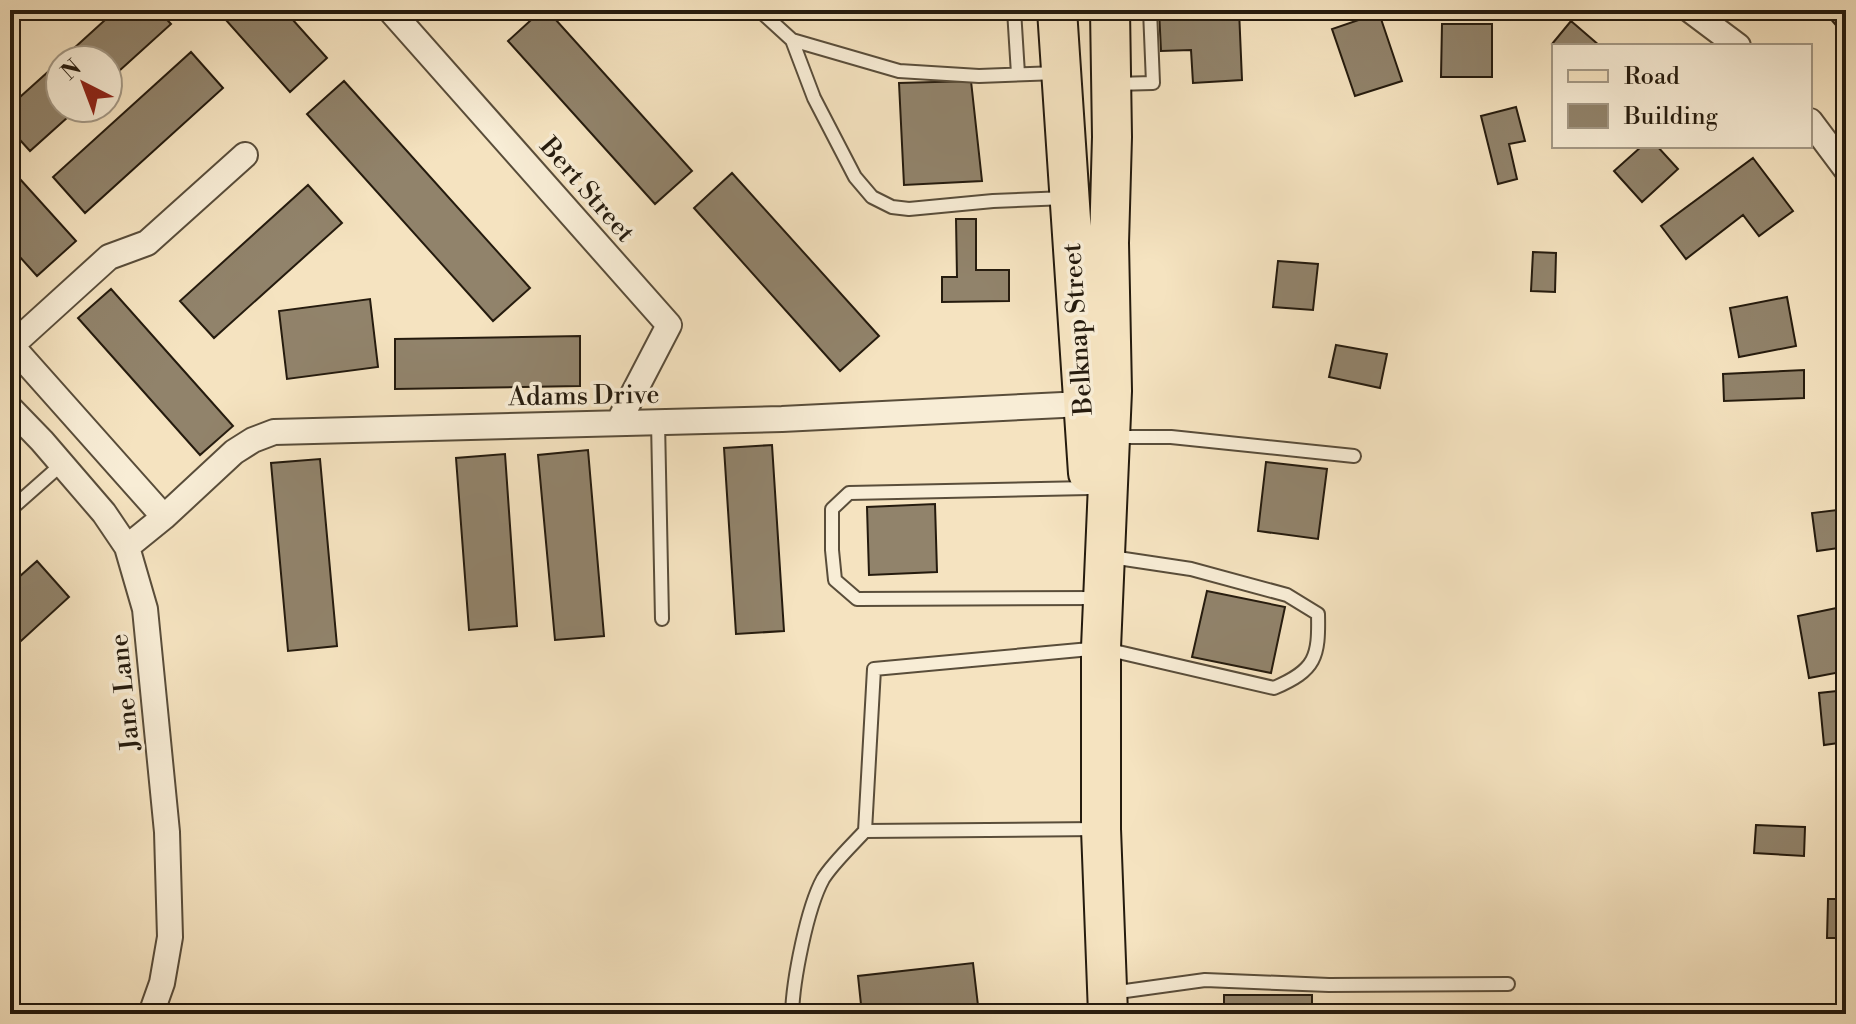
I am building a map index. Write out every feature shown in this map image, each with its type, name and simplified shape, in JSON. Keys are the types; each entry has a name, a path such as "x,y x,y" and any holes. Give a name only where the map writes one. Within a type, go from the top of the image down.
{"main road":[{"name":"Belknap Street","path":"1057,10 1101,648"},
{"name":"Belknap Street","path":"1108,1004 1101,829 1101,648 1112,391 1110,10"}],"street":[{"name":"Bert Street","path":"390,10 669,325 618,423"},
{"path":"1690,10 1735,44"},
{"path":"1812,124 1846,169"},
{"path":"156,509 11,345 109,257 147,243 245,155"},
{"name":"Adams Drive","path":"127,547 156,509 234,452 274,432 782,419 1083,404"},
{"name":"Jane Lane","path":"10,408 104,513 127,547 145,609 167,832 170,937 162,983 151,1014"}],"lane":[{"path":"759,10 792,40 899,71 979,76 1061,72"},
{"path":"1014,10 1018,74"},
{"path":"1111,84 1153,83 1150,10"},
{"path":"792,40 814,98 855,177 872,197 892,207 909,209 1069,198"},
{"path":"658,422 662,619"},
{"path":"1110,437 1171,437 1354,456"},
{"path":"10,510 62,464"},
{"path":"1089,488 849,493 832,509 832,550 835,580 857,599 1097,598"},
{"path":"792,1014 809,916 824,878 865,831 874,669 1101,648 1274,688 1292,680 1309,665 1317,652 1318,614 1287,595 1191,569 1104,556"},
{"path":"865,831 1101,829"},
{"path":"1108,1004 1205,980 1329,985 1508,984"}],"building":[{"path":"116,10 158,10 171,24 124,67 124,44 79,44"},
{"path":"217,10 284,10 327,58 290,92"},
{"path":"542,10 547,10 692,171 655,204 508,41"},
{"path":"1159,10 1239,10 1242,80 1193,83 1191,50 1161,51"},
{"path":"1823,10 1846,10 1846,37"},
{"path":"1379,13 1402,81 1355,96 1332,29"},
{"path":"1571,21 1598,44 1552,44"},
{"path":"1442,24 1492,24 1492,77 1441,77"},
{"path":"191,52 223,88 85,213 53,177 112,124 124,124 124,113"},
{"path":"44,75 44,124 60,124 30,151 10,129 10,106"},
{"path":"344,81 530,288 493,321 307,114"},
{"path":"971,81 982,181 904,185 899,83"},
{"path":"1516,107 1525,141 1509,144 1517,179 1498,184 1481,116"},
{"path":"1640,148 1659,148 1678,169 1642,202 1614,171"},
{"path":"1753,158 1793,211 1759,236 1743,215 1686,259 1661,226"},
{"path":"10,168 76,241 37,276 10,246"},
{"path":"732,173 879,336 840,371 694,208"},
{"path":"308,185 342,223 214,338 180,301"},
{"path":"956,219 976,219 976,270 1009,270 1009,301 942,302 942,277 957,277"},
{"path":"1533,252 1556,253 1555,292 1531,291"},
{"path":"1278,261 1318,264 1313,310 1273,307"},
{"path":"111,289 233,426 200,455 78,318"},
{"path":"1787,297 1796,346 1739,357 1730,308"},
{"path":"370,299 378,367 287,379 279,311"},
{"path":"580,336 580,386 395,389 395,339"},
{"path":"1336,345 1387,354 1380,388 1329,377"},
{"path":"1804,370 1804,398 1724,401 1723,374"},
{"path":"772,445 784,631 736,634 724,448"},
{"path":"588,450 604,636 555,640 538,455"},
{"path":"505,454 517,626 469,630 456,458"},
{"path":"320,459 337,646 288,651 271,463"},
{"path":"1266,462 1327,469 1318,539 1258,531"},
{"path":"935,504 937,572 869,575 867,507"},
{"path":"1846,509 1846,547 1817,551 1812,513"},
{"path":"37,561 69,597 10,651 10,585"},
{"path":"1207,591 1285,607 1271,673 1192,657"},
{"path":"1846,606 1846,671 1809,678 1798,616"},
{"path":"1846,690 1846,742 1824,745 1819,693"},
{"path":"1756,825 1805,827 1804,856 1754,853"},
{"path":"1828,899 1846,899 1846,938 1827,938"},
{"path":"973,963 979,1014 862,1014 858,976"},
{"path":"1224,995 1312,995 1312,1014 1224,1014"}]}
